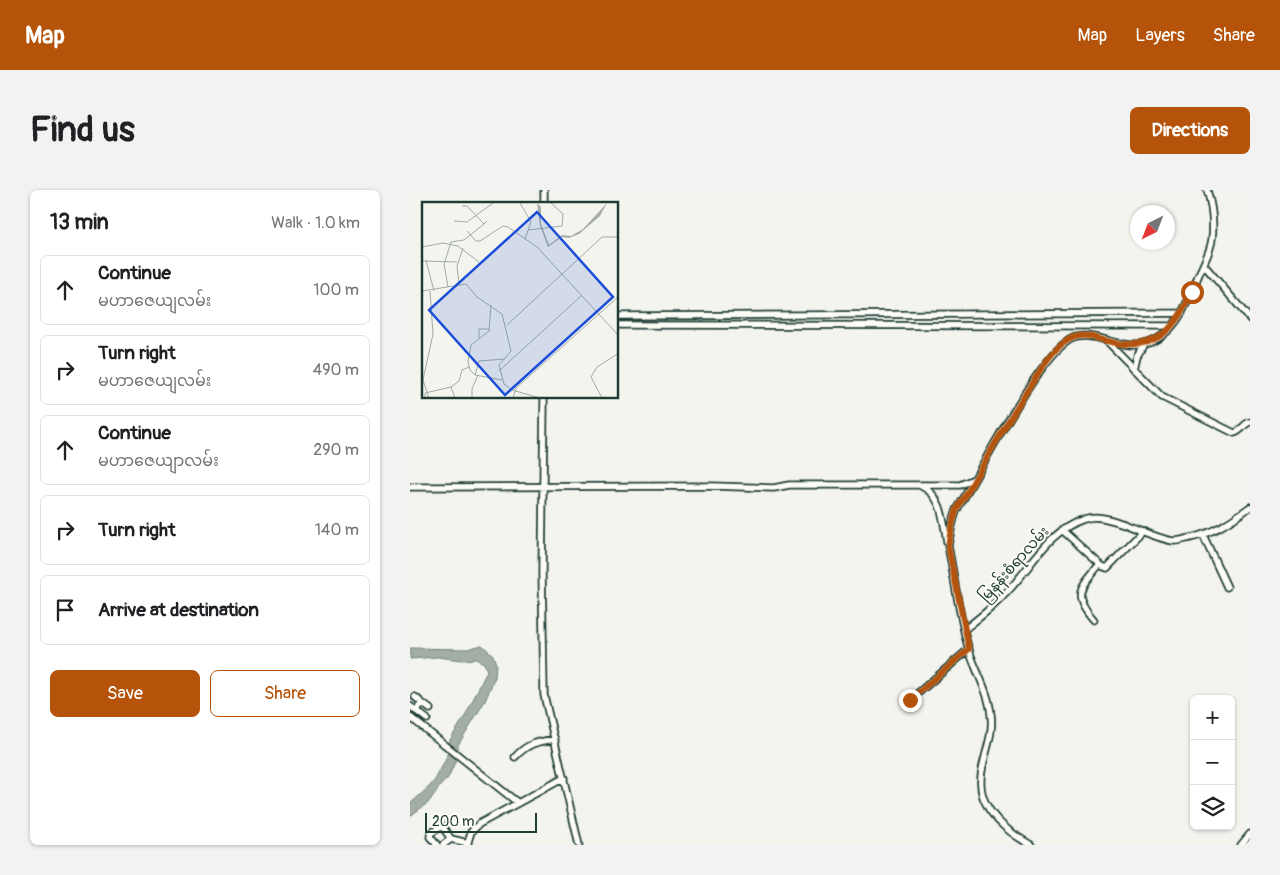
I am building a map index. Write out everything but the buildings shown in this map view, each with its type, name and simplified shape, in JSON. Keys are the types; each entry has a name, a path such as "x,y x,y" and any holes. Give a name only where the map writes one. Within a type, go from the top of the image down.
{"street":[{"path":"948,546 956,510 1020,402 1055,351 1070,339 1078,336 1090,336 1108,342 1144,344 1161,336 1182,313 1204,265 1212,241 1214,222 1206,190"},
{"path":"1204,265 1250,319"},
{"path":"619,316 1182,313"},
{"path":"619,325 1172,326"},
{"path":"1108,342 1162,398 1234,433 1238,432 1247,422 1250,422"},
{"path":"1134,369 1137,356 1144,344"},
{"path":"544,399 542,572 544,695 579,845"},
{"path":"410,487 712,486 774,488 789,486 960,485 974,479"},
{"path":"919,485 933,493 938,499 969,649 987,694 992,732 981,783 983,796 990,810 1003,826 1019,842 1030,845"},
{"name":"မြနန်းစံရာလမ်း","path":"965,628 996,604 1051,539 1062,530 1085,519 1096,517 1177,541 1204,535 1227,524 1250,506"},
{"path":"1062,530 1104,568 1110,566 1143,531"},
{"path":"1204,535 1228,587"},
{"path":"1094,620 1080,601 1080,591 1100,564"},
{"path":"910,700 969,649"},
{"path":"415,697 430,709"},
{"path":"416,711 422,703"},
{"path":"410,706 427,719"},
{"path":"410,717 518,803"},
{"path":"515,757 524,748 535,742 555,739"},
{"path":"436,845 430,837 431,833 442,826 450,839 467,844 469,836 476,826 564,778"},
{"path":"1240,845 1250,834"},
{"path":"443,845 450,839"}],"shaded area":[{"path":"482,645 493,655 496,664 495,677 485,701 458,745 455,762 448,778 428,803 410,816 410,804 435,780 446,759 450,740 465,716 487,671 484,663 476,659 462,660 437,657 410,659 410,648 467,649"}],"route":[{"path":"910,700 969,649 948,546 951,529 956,510 1040,371 1055,351 1070,339 1078,336 1086,335 1108,342 1144,344 1161,336 1182,313 1192,292"}]}
